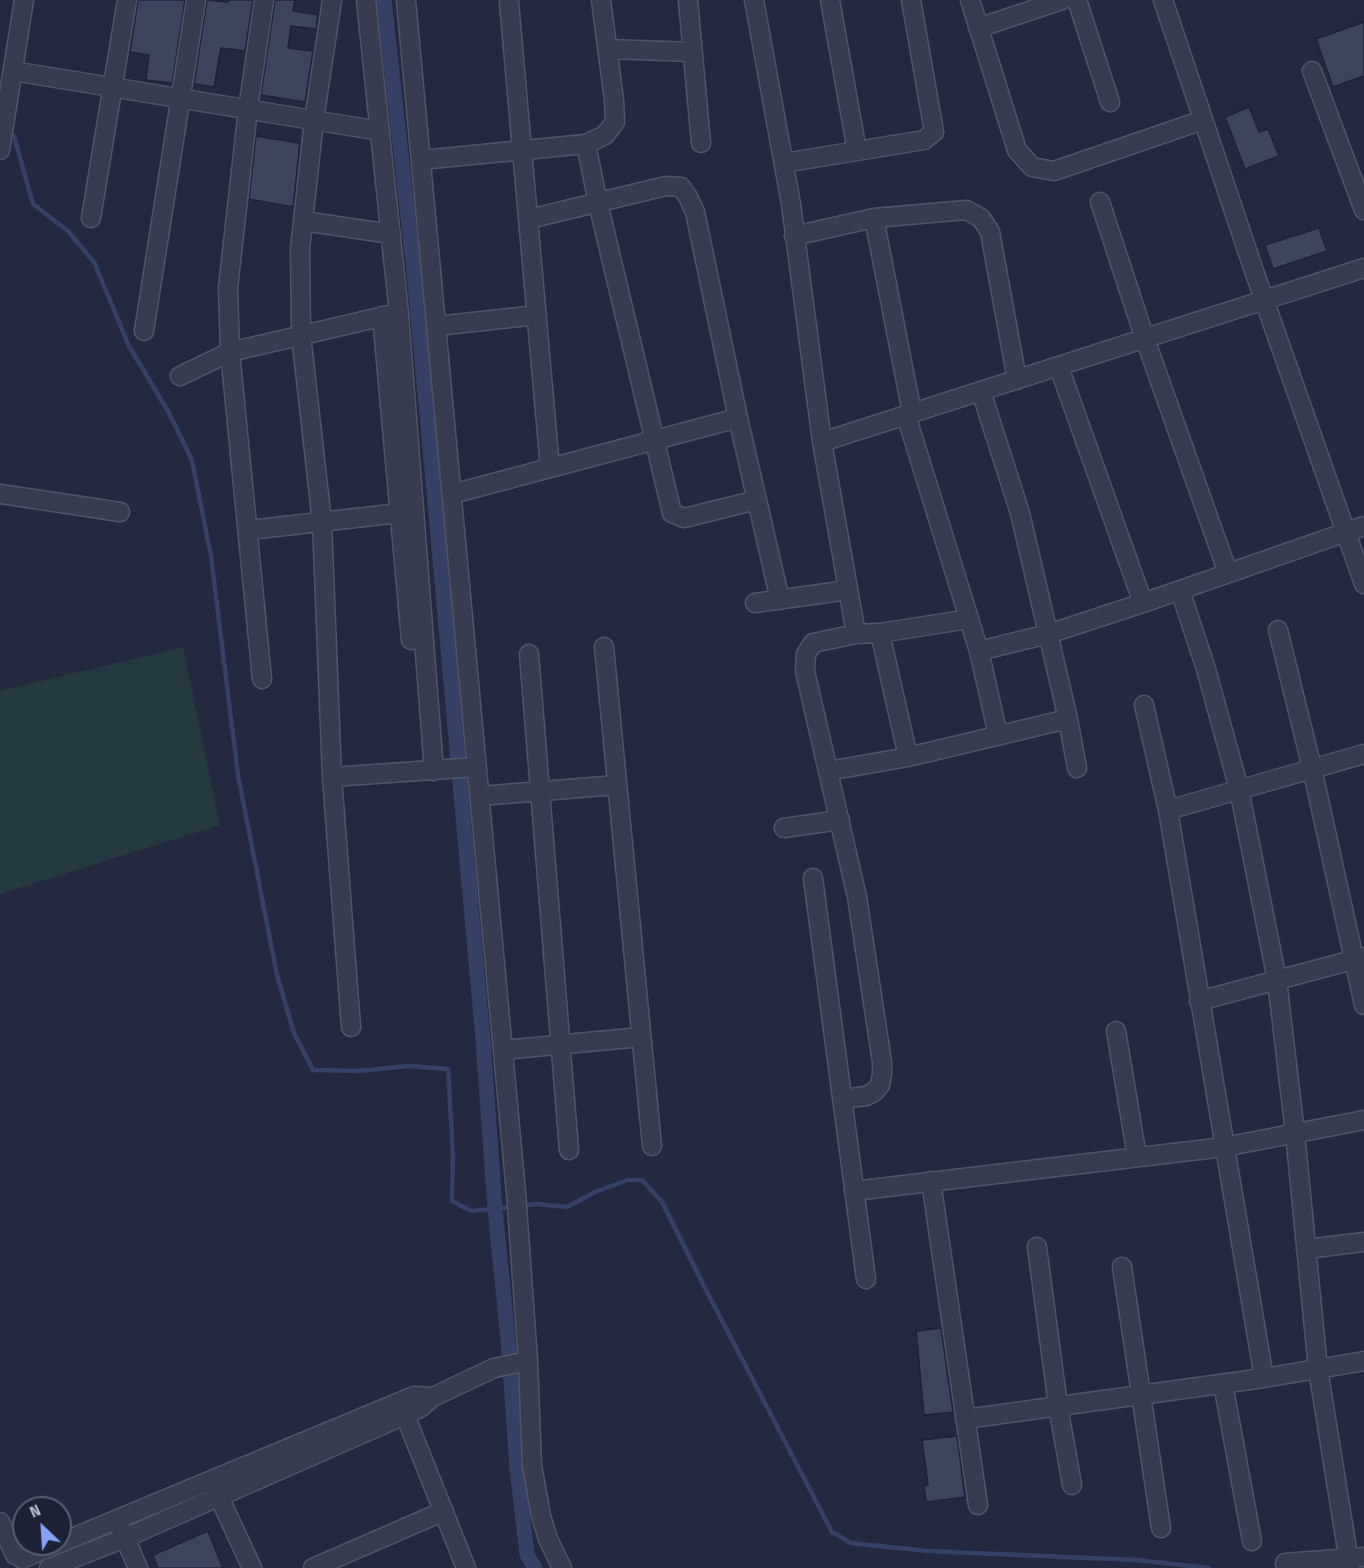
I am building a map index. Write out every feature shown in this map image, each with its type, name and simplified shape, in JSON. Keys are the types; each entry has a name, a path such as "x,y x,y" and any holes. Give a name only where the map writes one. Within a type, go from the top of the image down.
{"street":[{"path":"0,148 8,76 24,0"},
{"path":"91,218 127,0"},
{"path":"144,331 196,0"},
{"path":"262,679 230,352 228,288 248,109 264,0"},
{"path":"332,0 314,120 300,249 301,335 322,522 332,777 351,1027"},
{"path":"366,0 391,234 390,315 400,513 411,640"},
{"path":"406,0 452,494 471,767 480,796 516,1192 524,1362 532,1465 541,1516 548,1539 562,1568"},
{"path":"421,160 586,144 605,135 615,122 601,0"},
{"path":"688,0 701,143"},
{"path":"754,0 784,162 822,442 856,634"},
{"path":"830,0 857,151"},
{"path":"784,162 924,140 934,132 911,0"},
{"path":"970,0 1017,150 1032,167 1054,171 1203,120"},
{"path":"978,28 1062,0"},
{"path":"1077,0 1110,102"},
{"path":"1163,0 1264,301 1364,584"},
{"path":"509,2 550,468"},
{"path":"608,50 693,52"},
{"path":"1312,70 1364,210"},
{"path":"8,76 113,87 380,131"},
{"path":"586,144 672,513 684,518 757,500"},
{"path":"529,219 666,186 681,188 688,196 695,212 738,418 780,600"},
{"path":"1100,202 1145,339 1228,573"},
{"path":"794,236 874,218 966,210 981,218 990,232 993,243 1017,380"},
{"path":"874,218 909,414 979,651 998,735"},
{"path":"303,221 391,234"},
{"path":"822,442 1364,268"},
{"path":"180,376 230,352 390,315"},
{"path":"390,315 438,770"},
{"path":"437,326 537,315"},
{"path":"1059,366 1143,603"},
{"path":"981,392 1020,513 1068,719 1077,768"},
{"path":"452,494 738,418"},
{"path":"0,494 120,512"},
{"path":"249,530 400,513"},
{"path":"979,651 1048,634 1364,526"},
{"path":"755,603 848,590"},
{"path":"1180,590 1206,669 1239,789 1277,981 1295,1133 1318,1369 1354,1561 1285,1563"},
{"path":"842,1099 866,1096 873,1092 880,1085 882,1074 857,897 805,671 806,654 813,643 856,634 880,633 969,619"},
{"path":"1278,630 1360,958 1364,1005"},
{"path":"880,633 908,757"},
{"path":"604,646 652,1146"},
{"path":"530,654 569,1149"},
{"path":"1144,705 1168,810 1264,1378"},
{"path":"828,771 908,757 1068,719"},
{"path":"1168,810 1364,753"},
{"path":"332,777 471,767"},
{"path":"480,796 617,785"},
{"path":"784,828 840,820"},
{"path":"813,878 866,1279"},
{"path":"1199,1001 1360,958"},
{"path":"1116,1031 1137,1157"},
{"path":"503,1050 641,1037"},
{"path":"854,1191 1224,1147 1364,1120"},
{"path":"931,1181 978,1505"},
{"path":"1306,1249 1364,1242"},
{"path":"1037,1247 1058,1406 1072,1485"},
{"path":"1122,1268 1161,1528"},
{"path":"965,1419 1223,1384 1364,1361"},
{"path":"49,1568 125,1538 405,1415 420,1408 433,1397 494,1368 524,1362"},
{"path":"1223,1384 1252,1541"},
{"path":"72,1538 414,1396 433,1397"},
{"path":"405,1415 466,1568"},
{"path":"211,1479 252,1568"},
{"path":"313,1568 352,1561 444,1511"},
{"path":"116,1519 138,1568"},
{"path":"0,1522 16,1559"}],"shaded area":[{"path":"183,647 220,825 0,894 0,691"}],"building":[{"path":"138,0 185,0 172,83 146,80 149,55 130,52"},
{"path":"207,0 228,2 228,0 253,0 245,51 221,48 214,87 194,84"},
{"path":"275,0 295,0 293,11 318,15 316,29 291,26 288,48 313,51 305,102 261,95"},
{"path":"1364,22 1364,76 1333,87 1316,39"},
{"path":"1249,107 1259,132 1268,129 1279,156 1245,169 1225,117"},
{"path":"256,136 300,143 293,207 249,199"},
{"path":"1319,228 1327,251 1273,269 1265,245"},
{"path":"941,1328 953,1412 924,1415 916,1331"},
{"path":"957,1436 965,1497 926,1502 924,1485 928,1485 922,1440"},
{"path":"208,1531 223,1568 158,1568 153,1555"}],"waterway":[{"path":"384,0 413,263 435,503 483,1040 517,1468 527,1555 535,1568"},
{"path":"9,131 14,136 33,204 68,231 94,262 129,346 169,413 192,460 211,556 238,775 277,975 294,1033 313,1070 358,1071 408,1066 448,1069 453,1156 452,1201 472,1211 513,1207"},
{"path":"521,1206 536,1204 567,1207 595,1192 628,1180 642,1180 662,1202 832,1532 851,1543 927,1551 1136,1560 1209,1568"}]}
